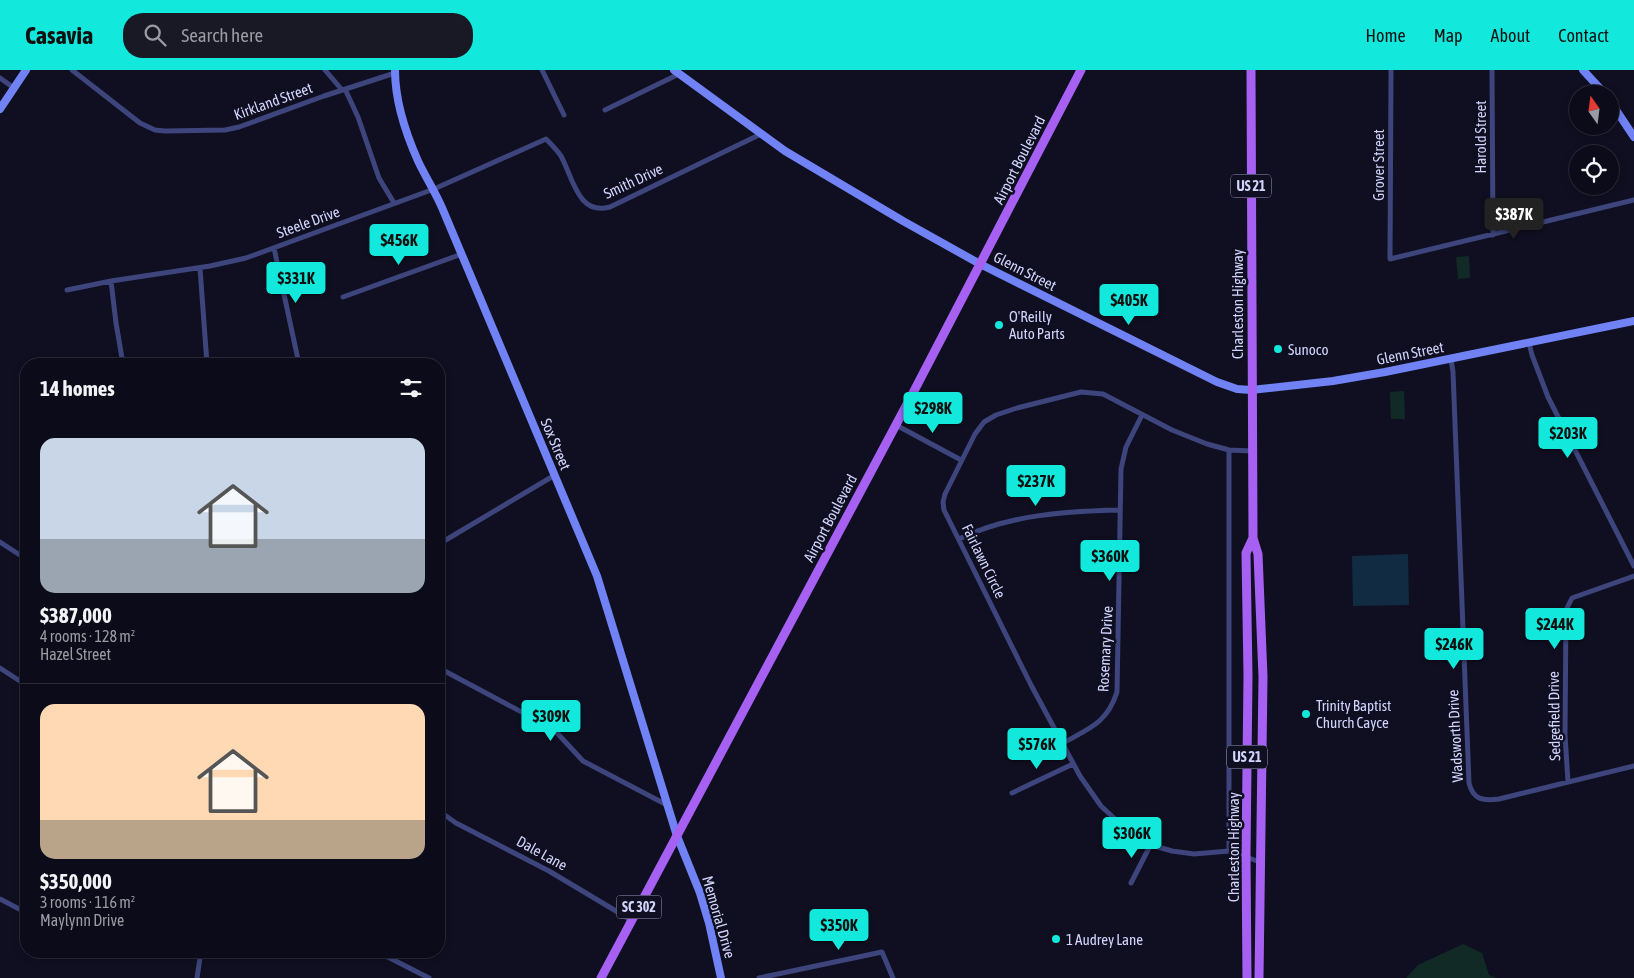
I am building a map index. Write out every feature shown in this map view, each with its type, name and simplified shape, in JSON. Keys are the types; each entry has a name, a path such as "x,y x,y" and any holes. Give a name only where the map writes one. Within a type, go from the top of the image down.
{"main road":[{"name":"Airport Boulevard","path":"601,978 896,425 1080,70"},
{"name":"Charleston Highway","path":"1250,70 1253,538 1258,554 1263,677 1259,978"},
{"name":"Charleston Highway","path":"1247,978 1248,676 1246,553 1253,538"}],"street":[{"path":"0,109 26,70"},
{"name":"Kirkland Street","path":"72,70 140,123 155,130 180,131 233,129 395,72"},
{"path":"325,70 343,90 358,117 379,178 394,203"},
{"path":"542,70 564,115"},
{"name":"Grover Street","path":"1391,70 1390,259 1493,235"},
{"name":"Harold Street","path":"1492,70 1493,235"},
{"path":"1583,70 1597,85"},
{"name":"Sox Street","path":"395,72 405,125 418,160 434,189 462,254 596,576 677,836"},
{"path":"605,110 677,72"},
{"name":"Glenn Street","path":"677,72 761,134 810,167 980,264 1217,382 1237,389 1251,390 1333,381 1451,359 1634,320"},
{"path":"0,78 14,88"},
{"path":"1619,114 1634,137"},
{"name":"Smith Drive","path":"546,139 558,152 584,203 596,209 610,207 761,134"},
{"name":"Steele Drive","path":"67,290 111,281 200,268 246,258 434,189 546,139"},
{"path":"1493,235 1634,200"},
{"path":"274,248 298,358"},
{"path":"343,297 462,254"},
{"path":"200,268 207,358"},
{"path":"111,281 122,358"},
{"path":"1529,342 1548,397 1634,566"},
{"name":"Wadsworth Drive","path":"1451,359 1469,783 1471,791 1475,796 1484,800 1499,799 1634,766"},
{"name":"Fairlawn Circle","path":"1252,451 1228,450 1193,439 1142,415 1116,400 1096,392 1081,392 1046,400 990,417 979,427 944,494 943,502 944,510 1031,685 1087,788 1111,817 1129,832 1151,844 1172,851 1194,854 1229,851 1260,862"},
{"name":"Rosemary Drive","path":"1063,742 1104,718 1113,707 1118,692 1122,461 1129,440 1142,415"},
{"path":"896,425 961,460"},
{"name":"Charleston Highway","path":"1228,450 1229,851"},
{"path":"445,540 555,475"},
{"path":"960,539 1001,524 1038,516 1067,512 1120,510"},
{"path":"0,542 20,555"},
{"name":"Sedgefield Drive","path":"1568,782 1565,735 1566,610 1572,598 1634,576"},
{"path":"0,668 20,681"},
{"path":"445,671 546,725 558,734 582,760 667,805"},
{"path":"1012,793 1074,764"},
{"name":"Dale Lane","path":"445,815 456,823 549,871 632,920"},
{"name":"Memorial Drive","path":"677,836 700,893 721,978"},
{"path":"1131,883 1151,844"},
{"path":"0,899 20,909"},
{"path":"759,978 882,952 893,978"},
{"path":"197,978 200,958"},
{"path":"390,958 429,978"}],"green space":[{"path":"1469,256 1470,278 1458,279 1456,257"},
{"path":"1404,391 1405,419 1391,419 1390,392"},
{"path":"1463,944 1482,953 1489,975 1497,978 1406,978 1418,965"}],"water":[{"path":"1408,554 1409,605 1353,606 1352,556"}],"place":[{"name":"O'Reilly Auto Parts","path":"999,325"},
{"name":"Sunoco","path":"1278,349"},
{"name":"Trinity Baptist Church Cayce","path":"1306,714"},
{"name":"1 Audrey Lane","path":"1056,939"}]}
